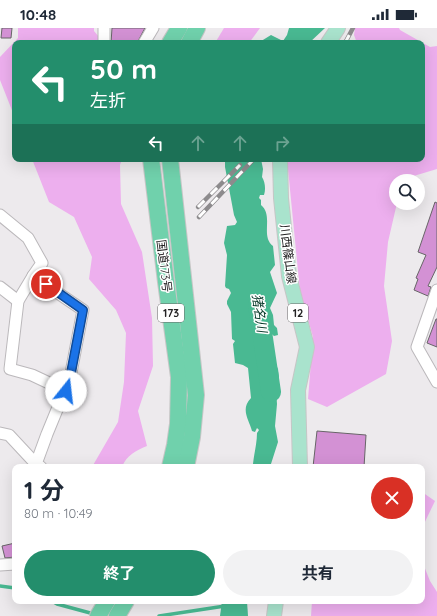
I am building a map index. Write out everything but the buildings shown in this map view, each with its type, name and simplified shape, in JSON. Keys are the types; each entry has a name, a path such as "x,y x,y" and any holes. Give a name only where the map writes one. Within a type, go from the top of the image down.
{"highway":[{"path":"172,40 179,28"},
{"path":"191,40 197,28"},
{"name":"国道173号","path":"151,162 179,377 178,424 171,464"},
{"name":"国道173号","path":"170,162 196,395 192,438 187,464"}],"main road":[{"path":"330,40 338,28"},
{"name":"川西篠山線","path":"280,162 281,198 289,276 307,347 298,390 300,464"},
{"path":"274,616 276,604"}],"street":[{"path":"104,28 104,40"},
{"path":"146,40 153,28"},
{"path":"0,216 28,238 42,263 18,301 10,369 32,375 66,391"},
{"path":"33,276 83,310 70,378 66,391 47,434 39,464"},
{"path":"0,287 18,301"},
{"path":"437,290 416,347 437,382"},
{"path":"0,434 9,435 38,464"},
{"path":"0,565 12,564"}],"shaded area":[{"path":"18,28 94,28 94,31 102,40 16,40 18,38"},
{"path":"224,28 260,28 251,40 217,40"},
{"path":"355,28 399,28 418,40 356,40 354,35"},
{"path":"12,44 12,110 0,80 0,57"},
{"path":"425,44 430,47 437,46 437,169 420,174 389,174 389,210 395,210 388,242 384,286 392,341 386,374 327,407 308,399 313,337 300,291 287,162 425,162"},
{"path":"33,162 121,162 121,204 142,252 152,318 153,366 138,411 147,446 132,454 126,459 124,464 94,464 118,422 124,382 126,333 116,310 89,279 92,257 74,217 49,202"},
{"path":"425,494 435,501 425,522"},
{"path":"425,568 430,581 437,592 437,616 311,616 312,604 425,604"}],"water":[{"path":"289,28 325,28 312,40 284,40"},
{"path":"271,35 281,40 263,40"},
{"path":"225,162 262,162 263,169 262,177 265,190 264,195 260,195 259,198 267,215 267,237 273,246 275,265 270,272 277,293 270,308 278,335 274,336 266,329 263,330 262,333 264,336 260,337 258,343 259,347 267,352 268,356 263,363 264,365 274,367 276,365 279,377 276,390 277,404 275,426 278,442 271,464 253,464 257,433 259,430 257,428 255,432 252,431 246,414 246,406 251,398 248,368 235,363 233,344 235,341 232,339 231,312 227,304 231,293 225,286 227,255 224,243 227,226 235,225 237,222 234,215"},
{"path":"222,604 247,604 248,616 220,616"}],"waterway":[{"name":"猪名川","path":"258,305 271,392"},
{"path":"0,586 12,588"},
{"path":"57,604 94,614"},
{"path":"159,616 225,606"}],"railway":[{"path":"347,40 353,28"},
{"path":"199,217 251,162"},
{"path":"198,207 240,165"}],"route":[{"path":"46,284 83,310 70,378 66,391"}]}
